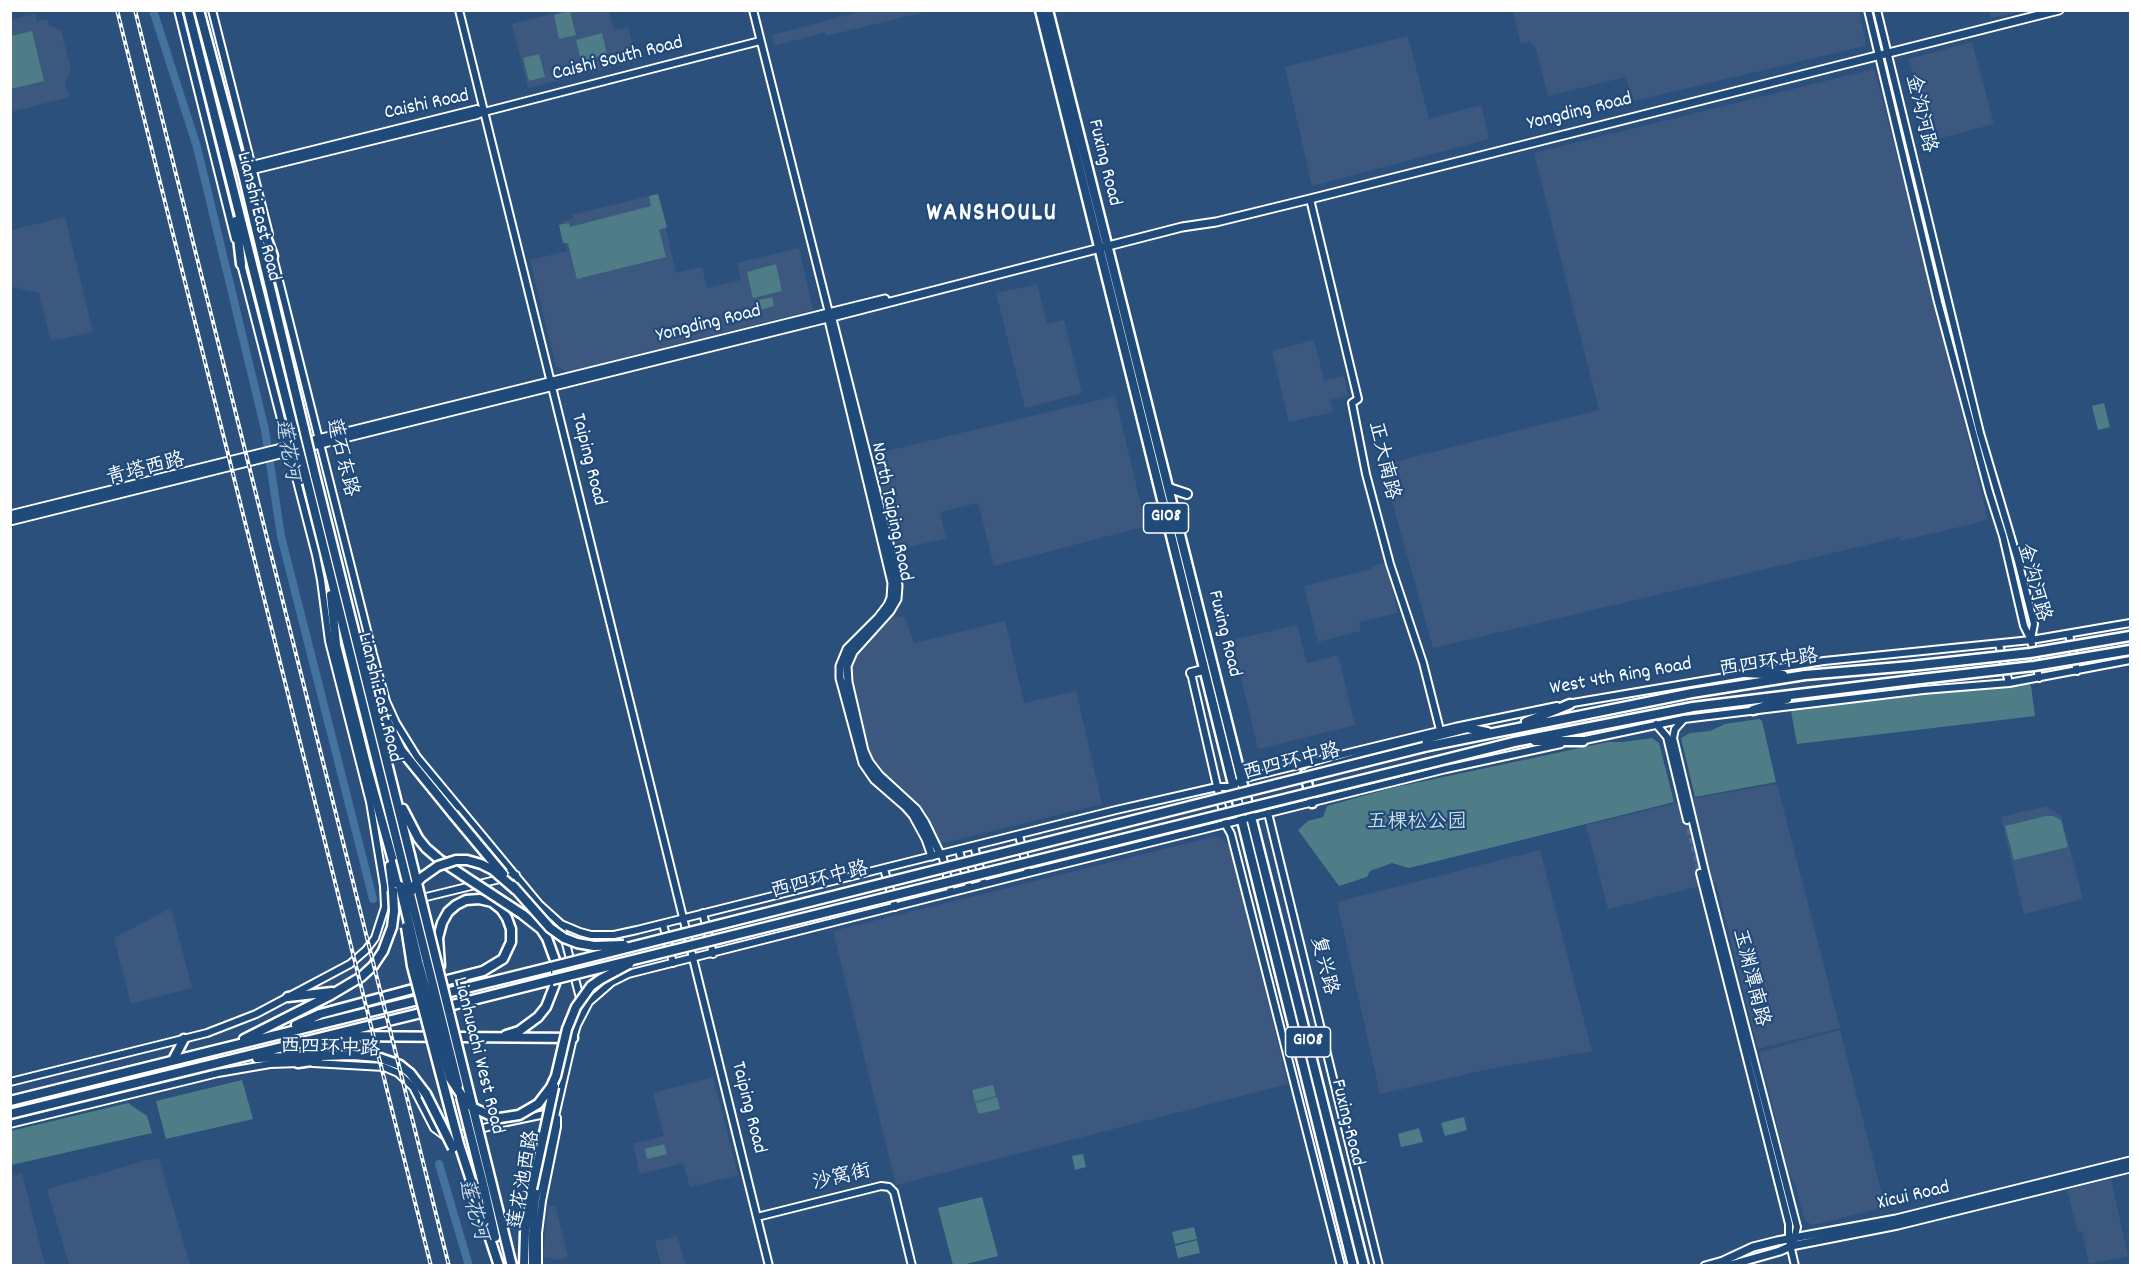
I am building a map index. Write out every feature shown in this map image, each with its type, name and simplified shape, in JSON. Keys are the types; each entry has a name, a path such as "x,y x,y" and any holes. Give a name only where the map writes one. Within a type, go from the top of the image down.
{"highway":[{"name":"Lianshi East Road","path":"187,10 405,857"},
{"name":"Fuxing Road","path":"1040,10 1102,247 1169,488 1364,1266"},
{"name":"Fuxing Road","path":"1048,10 1203,670 1353,1266"},
{"name":"Lianshi East Road","path":"200,13 243,174 315,475 367,678 394,791 405,857"},
{"path":"243,174 273,256"},
{"path":"232,187 241,264"},
{"path":"331,576 336,645 387,836 397,888 450,1078 472,1107 500,1118 519,1115 538,1104 556,1076"},
{"name":"西四环中路","path":"13,1100 1424,747 1692,693 1805,675 2030,653 2130,636"},
{"name":"西四环中路","path":"10,1115 1514,742 1693,707 2034,666 2130,650"},
{"path":"1745,673 1805,675"},
{"path":"367,678 388,727 401,750 550,928 564,938 577,943 594,946 639,944"},
{"path":"1753,710 1805,693"},
{"path":"1509,729 1570,704"},
{"path":"1232,787 1243,783 1305,774 1404,744 1467,728 1490,733"},
{"path":"1514,742 1582,741"},
{"path":"1305,774 1312,803"},
{"path":"394,791 422,843 440,860 522,914 541,929 547,938 555,960 555,984 549,1001 538,1017 519,1031 494,1038"},
{"name":"Lianhuachi West Road","path":"405,857 441,982 488,1187 500,1266"},
{"name":"Lianhuachi West Road","path":"405,857 488,1187 512,1266"},
{"path":"456,1146 412,966 406,927 408,898 414,886 429,871 446,862 467,860 493,870 516,890"},
{"path":"229,1046 346,987 373,966 383,951 392,927 397,888"},
{"path":"269,1036 320,1014 470,975 497,964 507,952 511,942 511,929 501,909 492,902 479,899 466,900 448,912 438,938 441,982"},
{"path":"524,1266 525,1233 532,1189 570,1018 582,997 601,979 643,957"},
{"path":"288,997 328,993 346,987"},
{"path":"327,1037 383,1035 573,1038"},
{"path":"173,1060 184,1039"},
{"path":"298,1063 353,1054"},
{"path":"232,1060 353,1054 376,1057 400,1065 410,1073 426,1094 456,1146 500,1266"}],"main road":[{"name":"Yongding Road","path":"289,449 1182,227 1216,222 1310,199 2060,10"},
{"name":"North Taiping Road","path":"829,316 892,584 888,605 847,649 840,666 840,678 863,763 874,779 913,815 938,855"},
{"name":"青塔西路","path":"10,515 289,449"},
{"name":"青塔西路","path":"10,521 264,455"},
{"path":"1169,488 1187,494"},
{"path":"1191,673 1203,670"},
{"name":"Xicui Road","path":"1727,1266 1780,1251 1792,1241 1896,1219 2130,1161"},
{"name":"Xicui Road","path":"1705,1266 1723,1261 1753,1247 1898,1225 2130,1168"}],"street":[{"path":"10,1082 184,1039 237,1022 338,972 366,950 375,938 385,907 384,886 370,802 329,640 321,580 178,10"},
{"name":"莲石东路","path":"212,10 318,441 381,682 396,723 417,757 516,875"},
{"name":"Taiping Road","path":"459,10 769,1266"},
{"name":"North Taiping Road","path":"753,10 829,316"},
{"name":"金沟河路","path":"1868,10 1969,418 2024,626 2031,640"},
{"name":"金沟河路","path":"1878,10 1906,135 1980,433 2034,624 2031,640"},
{"name":"Caishi South Road","path":"484,112 760,41"},
{"name":"Caishi Road","path":"252,167 477,116 484,112"},
{"name":"正大南路","path":"1310,199 1358,399 1352,403 1366,474 1390,564 1423,663 1440,730"},
{"name":"West 4th Ring Road","path":"1243,783 1440,730 1570,704 1824,661 1999,644 2130,623"},
{"path":"2069,634 2077,671"},
{"path":"2031,640 2039,678"},
{"path":"1999,644 2008,682"},
{"path":"556,1112 573,1038 583,1012 596,994 628,974 1504,755 1684,719 2039,678 2130,660"},
{"path":"1191,673 1226,825 1231,834 1341,1266"},
{"name":"玉渊潭南路","path":"1684,719 1675,729 1673,738 1779,1165 1791,1200 1797,1227 1792,1241"},
{"path":"1656,724 1667,737 1687,820"},
{"name":"西四环中路","path":"516,875 539,904 561,924 591,935 614,935 1116,810 1217,787 1232,787"},
{"name":"复兴路","path":"1268,813 1379,1266"},
{"path":"1019,835 1028,873"},
{"path":"974,846 984,884"},
{"path":"959,850 969,888"},
{"path":"938,855 951,892"},
{"path":"884,869 895,907"},
{"name":"玉渊潭南路","path":"1700,873 1790,1224 1792,1241"},
{"path":"385,907 516,875"},
{"path":"703,913 713,954"},
{"path":"561,924 583,1012"},
{"path":"663,924 673,963"},
{"name":"西四环中路","path":"10,1124 218,1073 270,1064 298,1063 375,1066 398,1072 413,1087 434,1128 445,1136 455,1136 556,1112"},
{"name":"莲花池西路","path":"532,1266 532,1234 536,1199 556,1112"},
{"name":"莲花池西路","path":"538,1266 538,1233 557,1126 556,1112"},
{"name":"沙窝街","path":"757,1217 889,1186 894,1192 912,1266"},
{"path":"1792,1241 1795,1266"}],"shaded area":[{"path":"867,10 929,11 826,36 825,32 774,46 772,35"},
{"path":"1989,10 2024,10 2024,11 1991,18"},
{"path":"564,11 609,11 614,30 628,27 637,61 528,88 512,24"},
{"path":"1513,11 1859,11 1865,46 1633,101 1626,77 1548,96 1536,48 1530,42 1521,44"},
{"path":"35,14 37,22 47,19 49,26 61,30 71,70 65,82 70,97 11,112 10,20"},
{"path":"1408,36 1429,119 1481,105 1489,139 1312,186 1285,67"},
{"path":"1972,42 1994,124 1927,142 1923,125 1926,124 1909,59"},
{"path":"1874,69 1916,226 1988,520 1901,541 1900,537 1433,648 1382,465 1599,410 1534,153"},
{"path":"658,194 676,273 702,267 707,288 741,280 737,263 799,248 813,310 567,372 556,366 530,260 567,251 561,222 573,219 572,215"},
{"path":"65,217 93,332 51,341 39,293 13,287 10,279 11,230"},
{"path":"1037,284 1047,324 1064,320 1082,393 1025,408 996,293"},
{"path":"1314,340 1324,380 1344,376 1348,396 1330,400 1333,412 1289,422 1272,351"},
{"path":"1115,396 1146,526 994,566 978,503 940,512 946,538 895,551 872,458 874,454"},
{"path":"1386,562 1398,613 1359,622 1361,631 1318,642 1304,586 1372,569 1372,566"},
{"path":"894,616 905,618 914,643 1005,621 1024,703 1076,691 1102,804 939,844 913,803 874,763 851,678 858,653"},
{"path":"1297,625 1307,663 1338,655 1355,725 1258,749 1232,640"},
{"path":"1777,784 1840,1028 1758,1049 1716,882 1608,909 1586,825 1695,798"},
{"path":"2047,806 2061,816 2083,899 2024,914 2001,817"},
{"path":"1217,836 1229,845 1288,1084 896,1185 833,931"},
{"path":"1540,850 1592,1051 1484,1070 1380,1094 1337,902"},
{"path":"171,908 192,988 131,1004 114,938"},
{"path":"1840,1030 1884,1202 1882,1208 1812,1225 1804,1219 1796,1185 1789,1174 1759,1052"},
{"path":"713,1077 738,1175 690,1187 683,1163 640,1174 633,1144 664,1136 653,1093"},
{"path":"157,1159 160,1162 190,1265 69,1265 47,1189"},
{"path":"22,1173 45,1265 11,1265 11,1176"},
{"path":"2111,1179 2128,1256 2089,1264 2082,1231 2078,1232 2067,1190"},
{"path":"555,1205 568,1257 557,1260 543,1257 548,1206"},
{"path":"677,1236 686,1265 661,1265 655,1241"}],"green space":[{"path":"570,11 576,35 559,39 554,15"},
{"path":"32,31 44,81 11,89 11,36"},
{"path":"602,33 607,54 581,61 576,40"},
{"path":"539,54 545,77 529,81 523,58"},
{"path":"658,194 667,227 659,230 666,257 577,279 568,243 563,243 559,225 569,223 570,227 651,206 649,196"},
{"path":"776,264 782,291 753,298 747,272"},
{"path":"772,297 774,306 757,311 755,301"},
{"path":"2104,403 2110,427 2098,430 2092,406"},
{"path":"2027,681 2031,686 2035,716 1797,744 1791,711 1793,709"},
{"path":"1759,719 1762,721 1776,782 1695,797 1681,738 1690,733 1710,731 1725,724"},
{"name":"五棵松公园","path":"1652,738 1659,743 1674,802 1409,868 1392,863 1370,871 1367,877 1339,886 1298,830 1308,821 1323,817 1327,806 1392,788 1608,742"},
{"path":"2053,816 2061,820 2068,847 2014,860 2005,826"},
{"path":"242,1080 253,1119 166,1139 156,1101"},
{"path":"993,1085 996,1096 975,1102 972,1090"},
{"path":"997,1097 1000,1109 979,1114 975,1103"},
{"path":"128,1103 147,1116 152,1133 11,1165 11,1131"},
{"path":"1464,1117 1467,1130 1445,1136 1441,1123"},
{"path":"1419,1128 1423,1142 1401,1147 1398,1134"},
{"path":"664,1144 667,1154 647,1159 645,1149"},
{"path":"1083,1154 1086,1167 1075,1170 1072,1156"},
{"path":"982,1197 998,1256 953,1265 938,1208"},
{"path":"1194,1227 1197,1239 1175,1244 1172,1232"},
{"path":"1197,1240 1200,1253 1178,1258 1175,1246"}],"waterway":[{"name":"莲花河","path":"153,10 197,147 265,430 281,536 373,899"},
{"name":"莲花河","path":"439,1164 469,1266"}],"tunnel":[{"path":"1687,820 1700,873"}],"railway":[{"path":"117,10 431,1266"},
{"path":"135,10 449,1266"}],"district":[{"name":"WANSHOULU","path":"992,215"}]}
